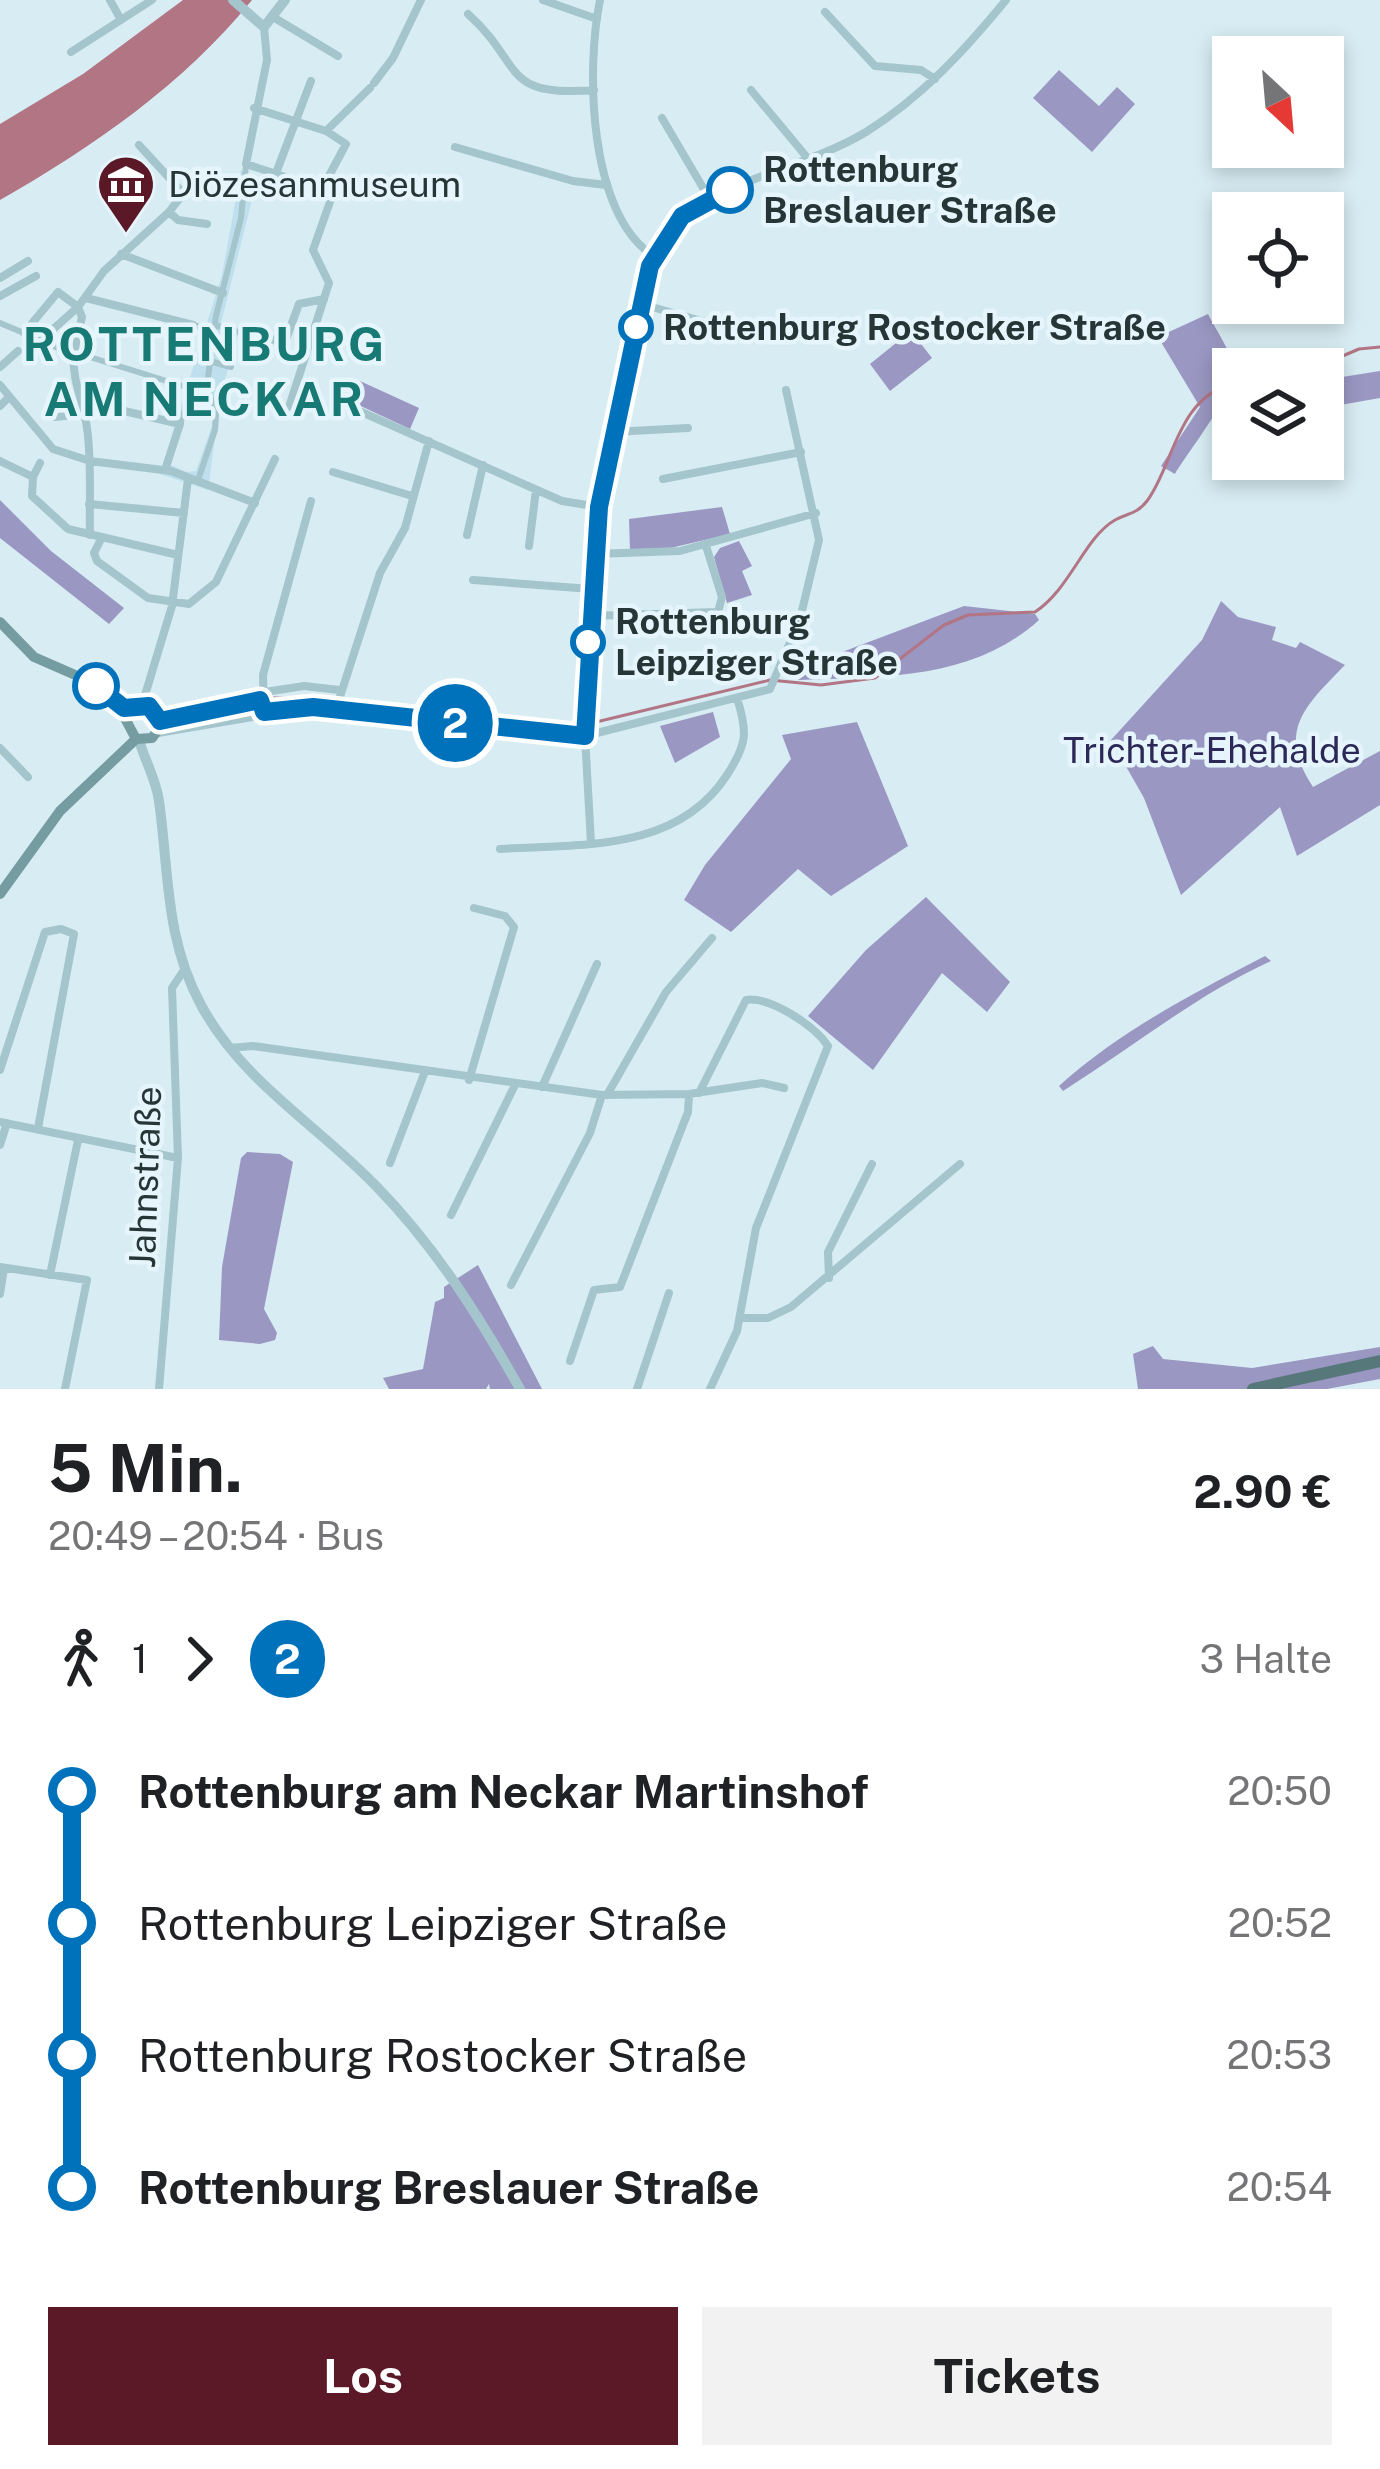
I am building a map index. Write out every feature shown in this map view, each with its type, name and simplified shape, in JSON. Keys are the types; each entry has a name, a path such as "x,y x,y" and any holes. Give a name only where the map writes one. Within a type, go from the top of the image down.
{"main road":[{"path":"8,631 27,652 88,681 118,704 139,708"},
{"path":"139,708 145,734"},
{"path":"139,708 145,734"},
{"path":"2,887 60,812 145,734"},
{"path":"1253,1389 1380,1361"}],"street":[{"path":"110,0 121,20"},
{"path":"71,52 152,0"},
{"path":"233,0 338,56"},
{"path":"139,708 172,606 184,513 217,415 207,386 215,328 241,218 254,108 267,60 268,22 285,0"},
{"path":"326,130 374,82 421,0"},
{"path":"543,0 597,19"},
{"path":"600,0 594,90 606,185 627,229 654,256"},
{"path":"591,843 585,736 599,507 654,256 670,228 709,198 810,161 880,123 935,79 1006,0"},
{"path":"825,12 875,66 921,70 935,79"},
{"path":"467,14 524,84 556,92 594,90"},
{"path":"276,173 310,81"},
{"path":"751,90 810,161"},
{"path":"254,108 326,130 346,144 325,191 313,250 329,283 289,406"},
{"path":"662,118 709,198"},
{"path":"139,145 185,191"},
{"path":"455,147 584,184 606,185"},
{"path":"246,164 325,191"},
{"path":"0,367 78,307 121,254 169,212 196,177 222,180"},
{"path":"169,212 178,220 207,224"},
{"path":"121,254 223,293"},
{"path":"0,278 28,261"},
{"path":"0,296 36,276"},
{"path":"35,337 58,292 78,307 82,317 73,352 73,385 90,461 94,553 98,562 148,598 172,606 196,601 216,582 275,459"},
{"path":"86,298 285,342 299,304 324,299"},
{"path":"641,304 727,328"},
{"path":"0,323 190,392 207,386"},
{"path":"213,362 231,367"},
{"path":"0,385 53,449 90,461 165,470 255,503"},
{"path":"265,692 304,686 337,700 585,736 737,698 778,678 814,567 816,513 786,390"},
{"path":"165,470 190,392"},
{"path":"0,406 9,397"},
{"path":"348,406 536,490 599,507"},
{"path":"55,417 107,407 180,424"},
{"path":"613,431 688,428"},
{"path":"337,700 363,635 380,573 405,528 429,441"},
{"path":"53,449 34,477 32,496 47,513 68,529 178,555"},
{"path":"663,478 801,452"},
{"path":"0,461 34,477"},
{"path":"467,535 483,465"},
{"path":"333,472 412,496"},
{"path":"530,546 536,490"},
{"path":"264,712 262,681 310,501"},
{"path":"89,504 184,513"},
{"path":"594,554 706,546 816,513"},
{"path":"589,616 718,612 722,597 706,546"},
{"path":"473,580 591,589"},
{"path":"0,646 8,631"},
{"path":"500,849 651,834 712,795 747,742 737,698"},
{"path":"337,700 145,734 159,802 167,905 184,970 229,1048 256,1080 376,1185 426,1242 464,1294 520,1389"},
{"path":"0,748 28,777"},
{"path":"470,1080 514,927 505,916 474,908"},
{"path":"0,1070 45,932 62,929 76,940 38,1128"},
{"path":"511,1286 605,1095 666,992 712,938"},
{"path":"542,1087 597,964"},
{"name":"Jahnstraße","path":"159,1389 178,1158 172,988 184,970"},
{"path":"571,1361 593,1290 620,1287 694,1094 746,1000 763,1000 820,1034 828,1046 756,1228 740,1318 710,1389"},
{"path":"229,1048 265,1047 424,1074 605,1095 694,1094 762,1083 784,1088"},
{"path":"390,1163 424,1074"},
{"path":"451,1216 514,1085"},
{"path":"0,1145 3,1122 178,1158"},
{"path":"50,1276 78,1140"},
{"path":"829,1278 828,1252 872,1164"},
{"path":"740,1318 779,1315 829,1278 960,1164"},
{"path":"0,1294 2,1267 87,1280 65,1389"},
{"path":"637,1389 669,1293"}],"green space":[{"path":"1059,70 1099,106 1117,87 1135,104 1092,152 1033,98"},
{"path":"1208,314 1226,348 1212,348 1212,418 1175,474 1161,466 1200,407 1158,337"},
{"path":"911,331 932,358 890,391 870,364"},
{"path":"1380,371 1380,398 1344,404 1344,377"},
{"path":"360,381 419,408 410,429 350,401"},
{"path":"0,500 51,551 124,608 109,624 0,538"},
{"path":"722,507 730,534 662,550 630,550 629,519"},
{"path":"739,541 752,566 742,571 752,595 727,603 714,557 720,548"},
{"name":"Trichter-Ehehalde","path":"1221,601 1238,617 1276,627 1272,640 1296,648 1300,642 1345,665 1300,720 1297,750 1313,787 1380,751 1380,805 1297,856 1280,807 1181,895 1144,798 1111,740 1202,640"},
{"path":"964,606 1035,614 1039,620 1013,640 956,665 894,676 798,680 829,657"},
{"path":"713,712 720,737 675,763 660,726"},
{"path":"857,722 908,846 831,896 798,869 731,932 684,900 705,865 791,759 782,735"},
{"path":"926,897 1010,982 987,1012 942,973 873,1070 808,1016 866,950"},
{"path":"1265,956 1271,961 1191,1005 1063,1091 1059,1086 1132,1031"},
{"path":"247,1152 280,1154 293,1162 264,1309 277,1333 275,1340 260,1344 219,1340 222,1267 241,1158"},
{"path":"478,1265 542,1389 490,1389 489,1384 486,1389 389,1389 383,1378 423,1369 435,1302 444,1298 444,1287"},
{"path":"1153,1346 1163,1359 1252,1368 1380,1347 1380,1379 1327,1389 1138,1389 1133,1354"}],"shaded area":[{"path":"183,0 252,0 197,59 135,112 0,200 0,124 83,74"},
{"path":"241,170 250,175 248,189 254,192 221,323 240,328 221,393 208,490 160,474 222,275","holes":["201,406 212,415 196,471 171,465 189,408"]}],"waterway":[{"path":"1344,355 1380,347"},
{"path":"592,723 770,680 821,685 875,678 944,625 968,615 1035,612 1058,590 1104,528 1147,501 1188,418 1212,393"},
{"path":"272,698 334,699"},
{"path":"344,701 575,725"}],"bus line":[{"name":"2","path":"96,686 124,708 149,706 160,721 260,700 264,712 313,707 585,736 599,507 650,266 662,240 682,216 730,190"}],"place":[{"name":"Rottenburg Breslauer Straße","path":"730,190"},
{"name":"Diözesanmuseum","path":"126,235"},
{"name":"Rottenburg Rostocker Straße","path":"636,327"},
{"name":"Rottenburg Leipziger Straße","path":"588,642"}],"district":[{"name":"ROTTENBURG AM NECKAR","path":"205,370"}]}
